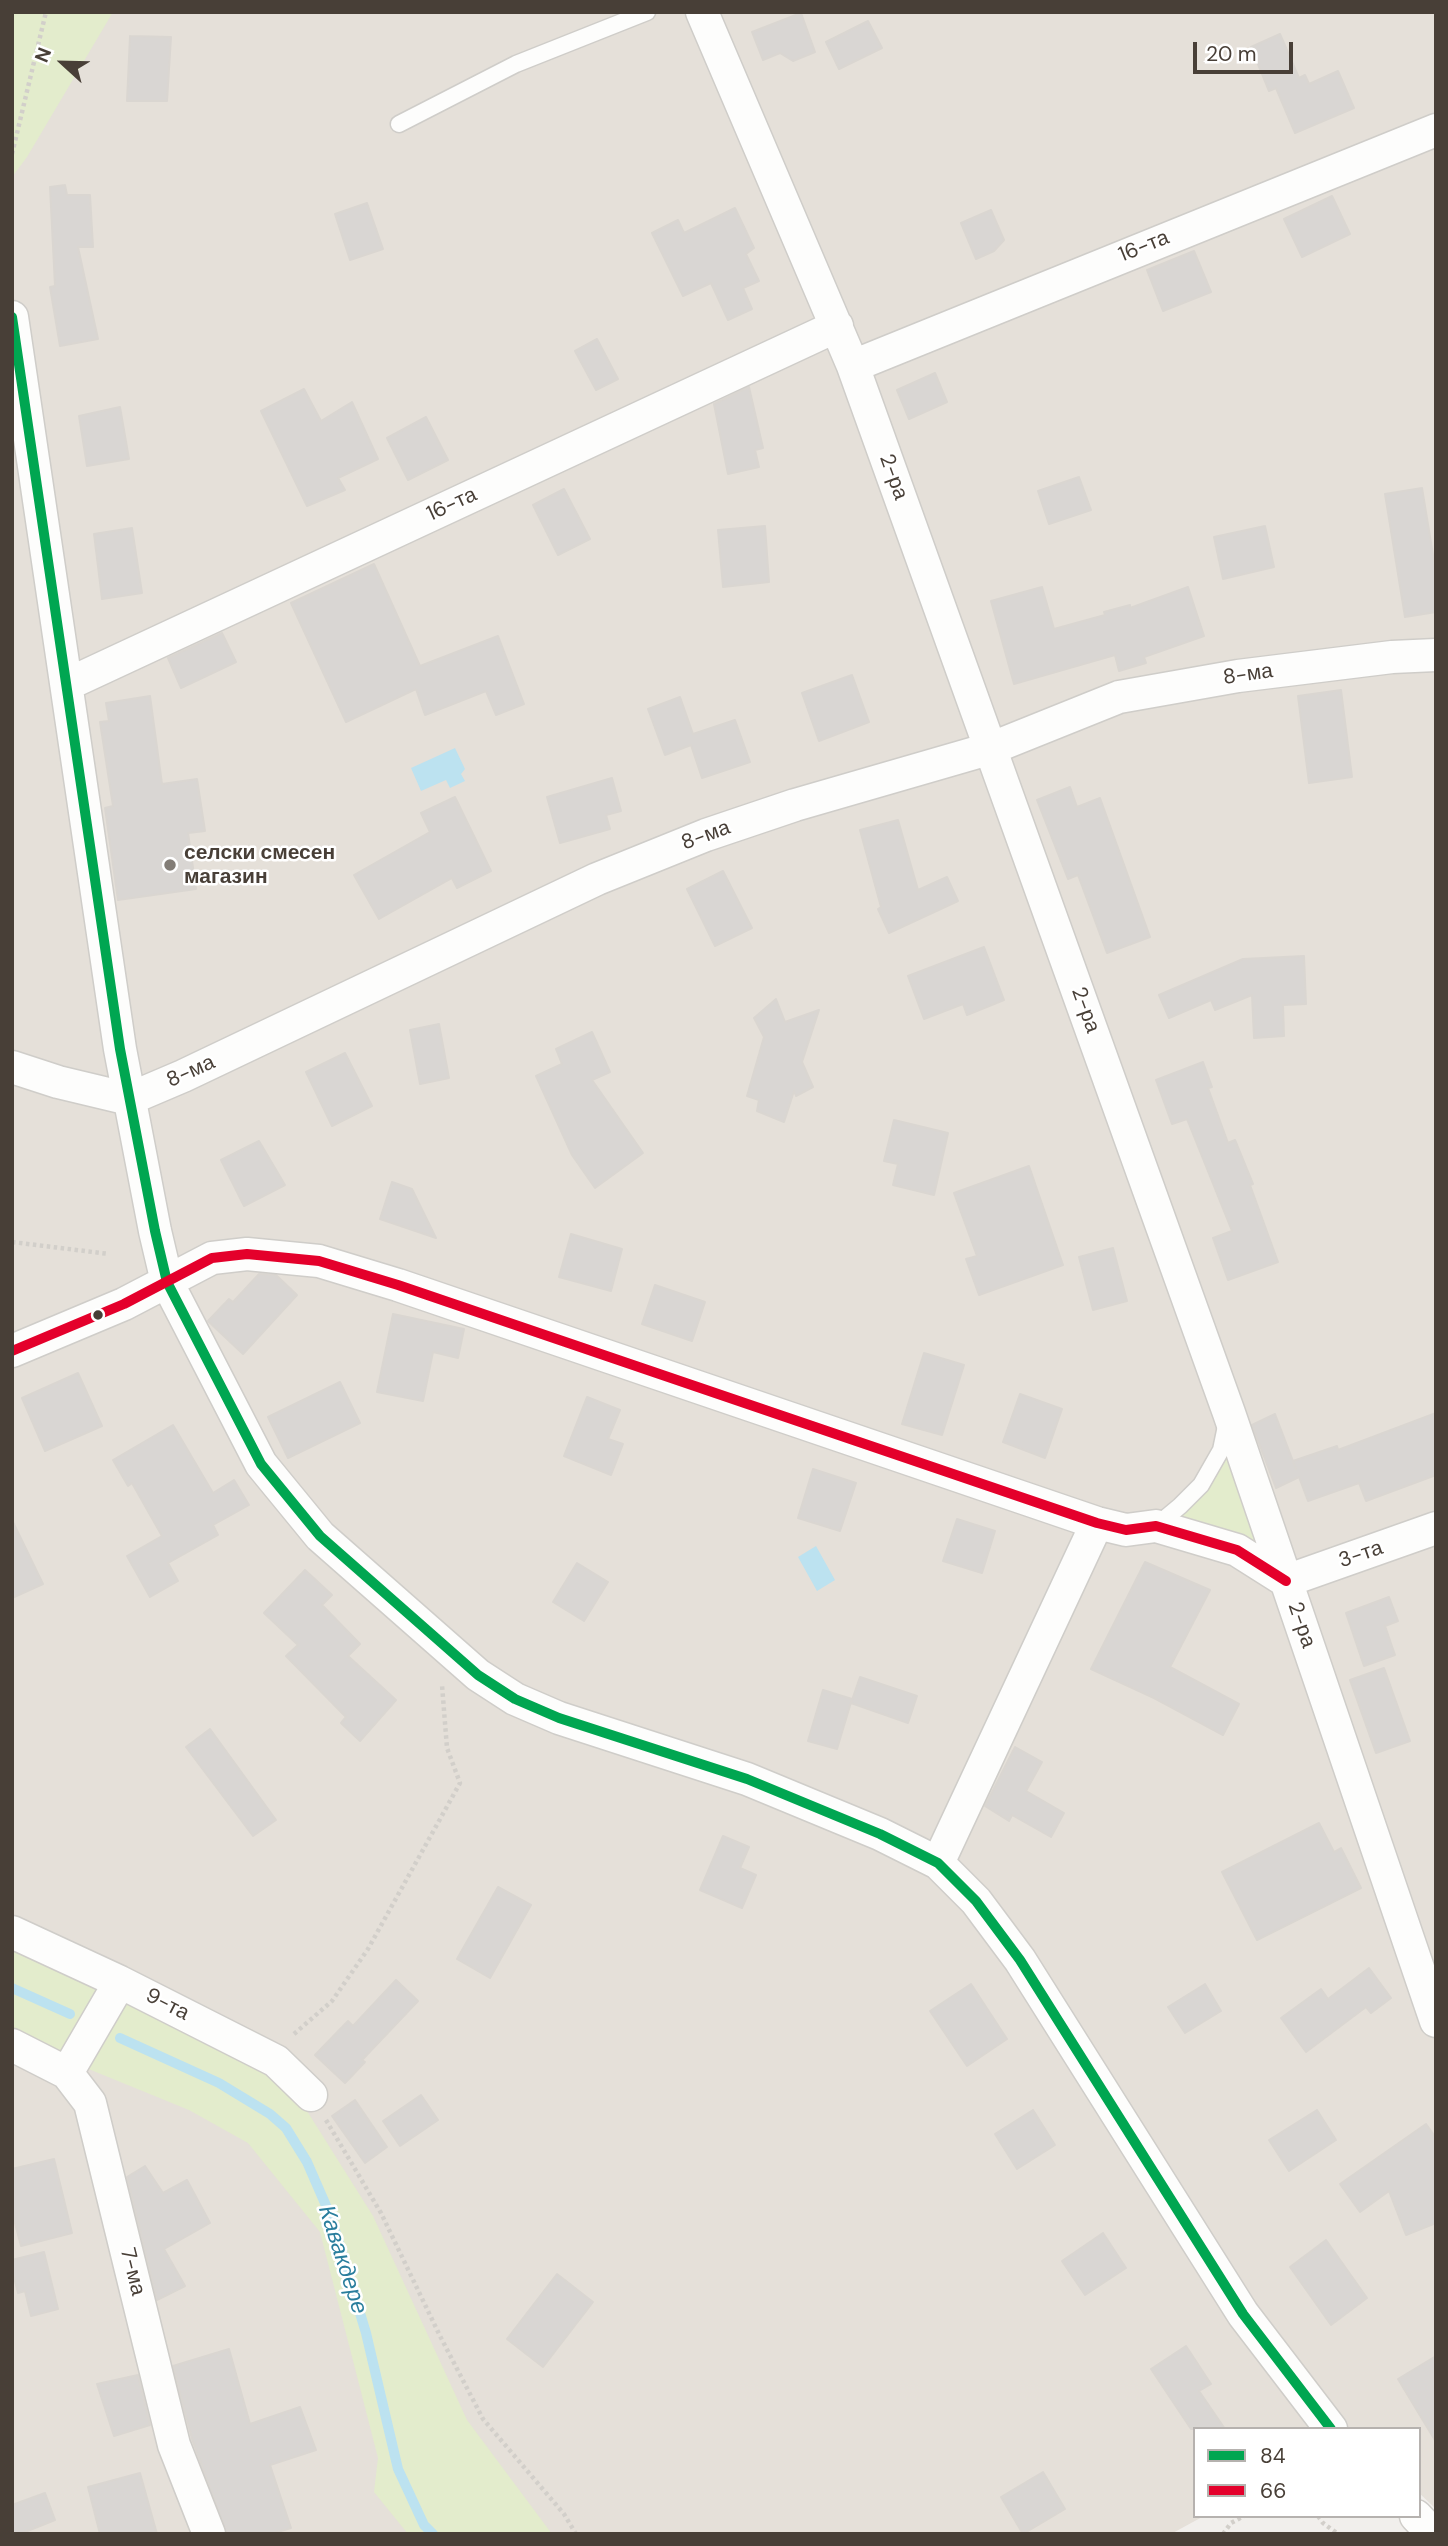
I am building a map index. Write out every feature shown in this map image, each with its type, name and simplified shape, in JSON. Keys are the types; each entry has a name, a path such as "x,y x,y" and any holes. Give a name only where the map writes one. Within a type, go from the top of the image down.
{"street":[{"name":"2-ра","path":"702,12 853,366 1229,1413 1436,2021"},
{"name":"16-та","path":"853,366 1436,130"},
{"path":"12,317 129,1099 167,1282 261,1464 320,1536 478,1675 515,1699 559,1718 747,1779 880,1834 938,1863 976,1901 1020,1960 1243,2314 1329,2427"},
{"name":"16-та","path":"68,684 837,326"},
{"name":"8-ма","path":"129,1099 183,1076 597,879 706,835 795,805 992,747 1119,698 1238,676 1392,657 1436,655"},
{"path":"12,1067 58,1082 129,1099"},
{"path":"12,1350 124,1304 212,1258 247,1254 319,1261 398,1285 1097,1523 1126,1530 1156,1526 1237,1550 1286,1581"},
{"path":"938,1863 1097,1523"},
{"name":"3-та","path":"1286,1581 1436,1528"},
{"name":"9-та","path":"12,1932 120,1982 276,2061 311,2095"},
{"path":"67,2073 120,1982"},
{"name":"7-ма","path":"12,2045 67,2073 90,2103 174,2445 209,2534"},
{"path":"1418,2518 1433,2534"}],"lane":[{"path":"400,124 516,64 647,12"},
{"path":"1156,1526 1201,1485 1220,1450 1229,1413"}],"path":[{"path":"12,154 46,12"},
{"path":"12,1242 109,1254"},
{"path":"289,2036 298,2032 332,2001 368,1949 460,1783 447,1748 441,1695 445,1646"},
{"path":"311,2095 381,2213 483,2419 564,2514 576,2534"},
{"path":"1223,2534 1231,2523 1240,2518"},
{"path":"1319,2518 1338,2534"}],"shaded area":[{"path":"12,12 1436,12 1436,2509 1420,2494 1420,2427 1192,2427 1192,2518 1200,2518 1171,2534 12,2534"}],"green space":[{"path":"12,12 113,12 27,157 12,177"},
{"path":"1229,1413 1286,1581 1156,1526 1201,1485"},
{"path":"12,1944 268,2068 302,2103 373,2216 467,2420 552,2534 408,2534 374,2492 378,2458 320,2232 248,2143 189,2110 91,2070 12,2033"}],"water":[{"path":"455,748 465,769 461,774 465,781 450,788 446,780 421,791 411,768"},
{"path":"816,1546 835,1580 817,1591 798,1557"}],"building":[{"path":"801,13 815,52 793,61 780,53 763,60 752,32"},
{"path":"868,21 882,48 839,69 826,42"},
{"path":"1280,34 1299,78 1305,75 1309,84 1338,71 1354,108 1295,133 1276,88 1269,91 1251,47"},
{"path":"130,36 171,37 167,101 127,101"},
{"path":"65,185 67,195 90,195 93,247 78,247 98,339 60,346 50,287 55,286 50,187"},
{"path":"1332,196 1350,234 1302,257 1284,219"},
{"path":"367,203 383,249 350,260 335,214"},
{"path":"735,208 754,248 746,254 759,281 743,288 752,309 728,320 711,283 683,296 652,233 678,220 684,233"},
{"path":"991,210 1004,240 994,251 976,259 961,223"},
{"path":"1194,251 1211,292 1163,311 1147,270"},
{"path":"597,339 618,379 596,390 575,351"},
{"path":"935,373 947,402 909,419 897,390"},
{"path":"749,387 763,448 755,450 759,467 728,474 714,404"},
{"path":"304,389 321,421 352,402 378,459 338,478 345,490 307,506 261,411"},
{"path":"120,407 129,459 87,466 79,416"},
{"path":"426,417 448,460 408,480 387,438"},
{"path":"1079,477 1091,510 1049,524 1038,491"},
{"path":"1422,488 1436,573 1436,612 1405,617 1385,494"},
{"path":"564,489 590,539 558,555 533,505"},
{"path":"765,526 769,582 723,587 718,530"},
{"path":"1265,526 1274,567 1223,579 1214,537"},
{"path":"132,528 142,593 102,599 94,534"},
{"path":"374,564 420,666 498,636 524,704 496,715 486,691 425,715 416,689 346,722 291,603"},
{"path":"1042,587 1054,629 1105,615 1104,612 1130,605 1130,608 1188,587 1204,636 1144,657 1146,663 1119,671 1115,655 1014,684 991,601"},
{"path":"222,633 236,662 181,688 168,658"},
{"path":"852,675 869,722 819,741 802,693"},
{"path":"1341,690 1352,777 1309,783 1298,696"},
{"path":"150,696 162,784 197,779 205,831 188,833 196,889 118,900 105,808 113,806 100,722 109,721 106,703"},
{"path":"680,697 693,734 735,720 750,762 702,778 691,745 665,755 648,709"},
{"path":"612,778 621,811 606,815 610,829 560,843 547,797"},
{"path":"1070,787 1077,807 1100,798 1150,937 1107,953 1078,875 1068,879 1037,800"},
{"path":"455,797 491,871 457,888 452,878 379,919 354,875 430,832 421,813"},
{"path":"898,820 918,890 947,877 958,901 889,933 878,909 881,907 860,830"},
{"path":"723,871 752,928 715,946 687,889"},
{"path":"984,947 1004,1000 967,1015 963,1004 924,1019 908,976"},
{"path":"1304,956 1306,1004 1283,1005 1284,1036 1254,1038 1252,995 1215,1010 1211,1000 1169,1018 1159,995 1243,959"},
{"path":"776,999 785,1022 819,1010 802,1062 813,1087 796,1096 794,1091 784,1122 757,1111 759,1100 747,1096 764,1037 754,1018"},
{"path":"439,1024 449,1078 420,1084 410,1030"},
{"path":"592,1032 610,1072 592,1080 643,1153 595,1188 572,1155 536,1076 562,1064 556,1049"},
{"path":"345,1053 372,1106 332,1126 306,1072"},
{"path":"1203,1062 1212,1087 1208,1088 1228,1143 1235,1140 1253,1184 1250,1185 1278,1262 1228,1280 1213,1238 1232,1231 1187,1119 1172,1124 1156,1080"},
{"path":"894,1120 948,1133 934,1195 893,1185 898,1164 884,1161"},
{"path":"259,1141 285,1185 244,1206 221,1160"},
{"path":"1029,1166 1063,1265 979,1295 966,1259 977,1256 954,1193"},
{"path":"392,1182 412,1189 436,1238 380,1219"},
{"path":"571,1234 622,1249 611,1291 559,1277"},
{"path":"1113,1248 1127,1301 1093,1310 1079,1257"},
{"path":"259,1274 276,1275 297,1295 243,1354 208,1321 229,1299 233,1302"},
{"path":"655,1285 705,1302 692,1341 642,1324"},
{"path":"393,1314 464,1329 458,1358 433,1352 423,1401 377,1392"},
{"path":"924,1353 964,1365 942,1435 902,1424"},
{"path":"78,1373 102,1426 45,1451 22,1398"},
{"path":"340,1382 360,1423 288,1458 268,1417"},
{"path":"1020,1394 1062,1409 1045,1458 1003,1442"},
{"path":"587,1397 620,1410 608,1439 623,1444 611,1475 564,1456"},
{"path":"1436,1413 1436,1475 1366,1501 1359,1483 1308,1501 1299,1477 1276,1488 1252,1425 1275,1414 1296,1469 1293,1461 1337,1446 1338,1450"},
{"path":"173,1425 213,1493 234,1480 249,1505 213,1525 218,1535 168,1563 178,1581 150,1597 127,1556 162,1536 132,1483 128,1486 113,1460"},
{"path":"813,1469 856,1483 840,1531 798,1518"},
{"path":"957,1519 995,1531 982,1573 943,1561"},
{"path":"12,1520 43,1584 12,1598"},
{"path":"1145,1562 1210,1590 1170,1667 1239,1704 1223,1735 1154,1698 1091,1669"},
{"path":"577,1563 608,1582 584,1621 553,1602"},
{"path":"305,1570 332,1595 322,1605 360,1644 348,1656 396,1700 360,1741 341,1723 346,1717 286,1656 298,1645 264,1613"},
{"path":"1389,1597 1398,1621 1385,1626 1395,1655 1364,1666 1346,1613"},
{"path":"1384,1668 1410,1741 1376,1753 1350,1680"},
{"path":"860,1677 917,1696 908,1723 851,1703"},
{"path":"823,1690 852,1699 837,1749 808,1741"},
{"path":"210,1729 276,1820 253,1836 186,1747"},
{"path":"1015,1747 1042,1762 1026,1791 1064,1813 1051,1837 1012,1815 1009,1821 985,1806"},
{"path":"1319,1823 1334,1852 1341,1848 1361,1888 1257,1940 1222,1872"},
{"path":"723,1836 749,1847 740,1868 756,1875 742,1908 700,1890"},
{"path":"498,1887 531,1905 490,1978 457,1959"},
{"path":"1369,1968 1391,1998 1371,2013 1366,2007 1306,2052 1281,2018 1321,1989 1328,1999"},
{"path":"396,1980 418,2001 362,2060 365,2062 345,2083 315,2055 348,2021 353,2026"},
{"path":"971,1984 1007,2039 967,2066 930,2011"},
{"path":"1205,1984 1221,2011 1185,2033 1168,2007"},
{"path":"421,2095 438,2120 400,2146 383,2121"},
{"path":"355,2100 387,2147 365,2163 332,2116"},
{"path":"1033,2110 1055,2145 1017,2169 995,2134"},
{"path":"1317,2110 1336,2140 1289,2171 1269,2140"},
{"path":"1426,2124 1436,2138 1436,2223 1406,2235 1389,2191 1360,2212 1340,2184"},
{"path":"54,2159 72,2233 21,2246 12,2212 12,2169"},
{"path":"145,2166 163,2193 187,2180 210,2223 164,2249 185,2286 157,2300 127,2177"},
{"path":"1103,2233 1126,2268 1085,2295 1062,2261"},
{"path":"1326,2240 1367,2298 1331,2325 1290,2267"},
{"path":"44,2252 58,2309 31,2316 25,2291 18,2293 12,2260"},
{"path":"557,2274 593,2302 543,2367 507,2339"},
{"path":"1186,2346 1211,2384 1199,2391 1224,2427 1191,2429 1151,2369"},
{"path":"229,2349 250,2424 300,2407 316,2450 270,2465 291,2528 271,2534 227,2534 192,2439 173,2366"},
{"path":"1436,2356 1436,2442 1398,2379"},
{"path":"138,2375 150,2425 114,2436 97,2384"},
{"path":"1043,2472 1065,2509 1023,2534 1001,2497"},
{"path":"140,2473 157,2534 100,2534 88,2487"},
{"path":"45,2493 55,2520 20,2534 12,2534 12,2505"}],"waterway":[{"name":"Кавакдере","path":"12,1988 70,2014"},
{"name":"Кавакдере","path":"120,2038 219,2083 270,2114 286,2128 307,2162 331,2217 366,2333 398,2469 424,2525 433,2534"}],"transit line":[{"name":"84","path":"12,317 120,1049 155,1231 167,1282 261,1464 320,1536 478,1675 515,1699 559,1718 747,1779 880,1834 938,1863 976,1901 1020,1960 1243,2314 1329,2427"},
{"name":"66","path":"12,1351 124,1304 212,1258 247,1254 319,1261 398,1285 1097,1523 1126,1530 1156,1526 1237,1550 1286,1581"}],"place":[{"name":"селски смесен магазин","path":"170,865"}]}
